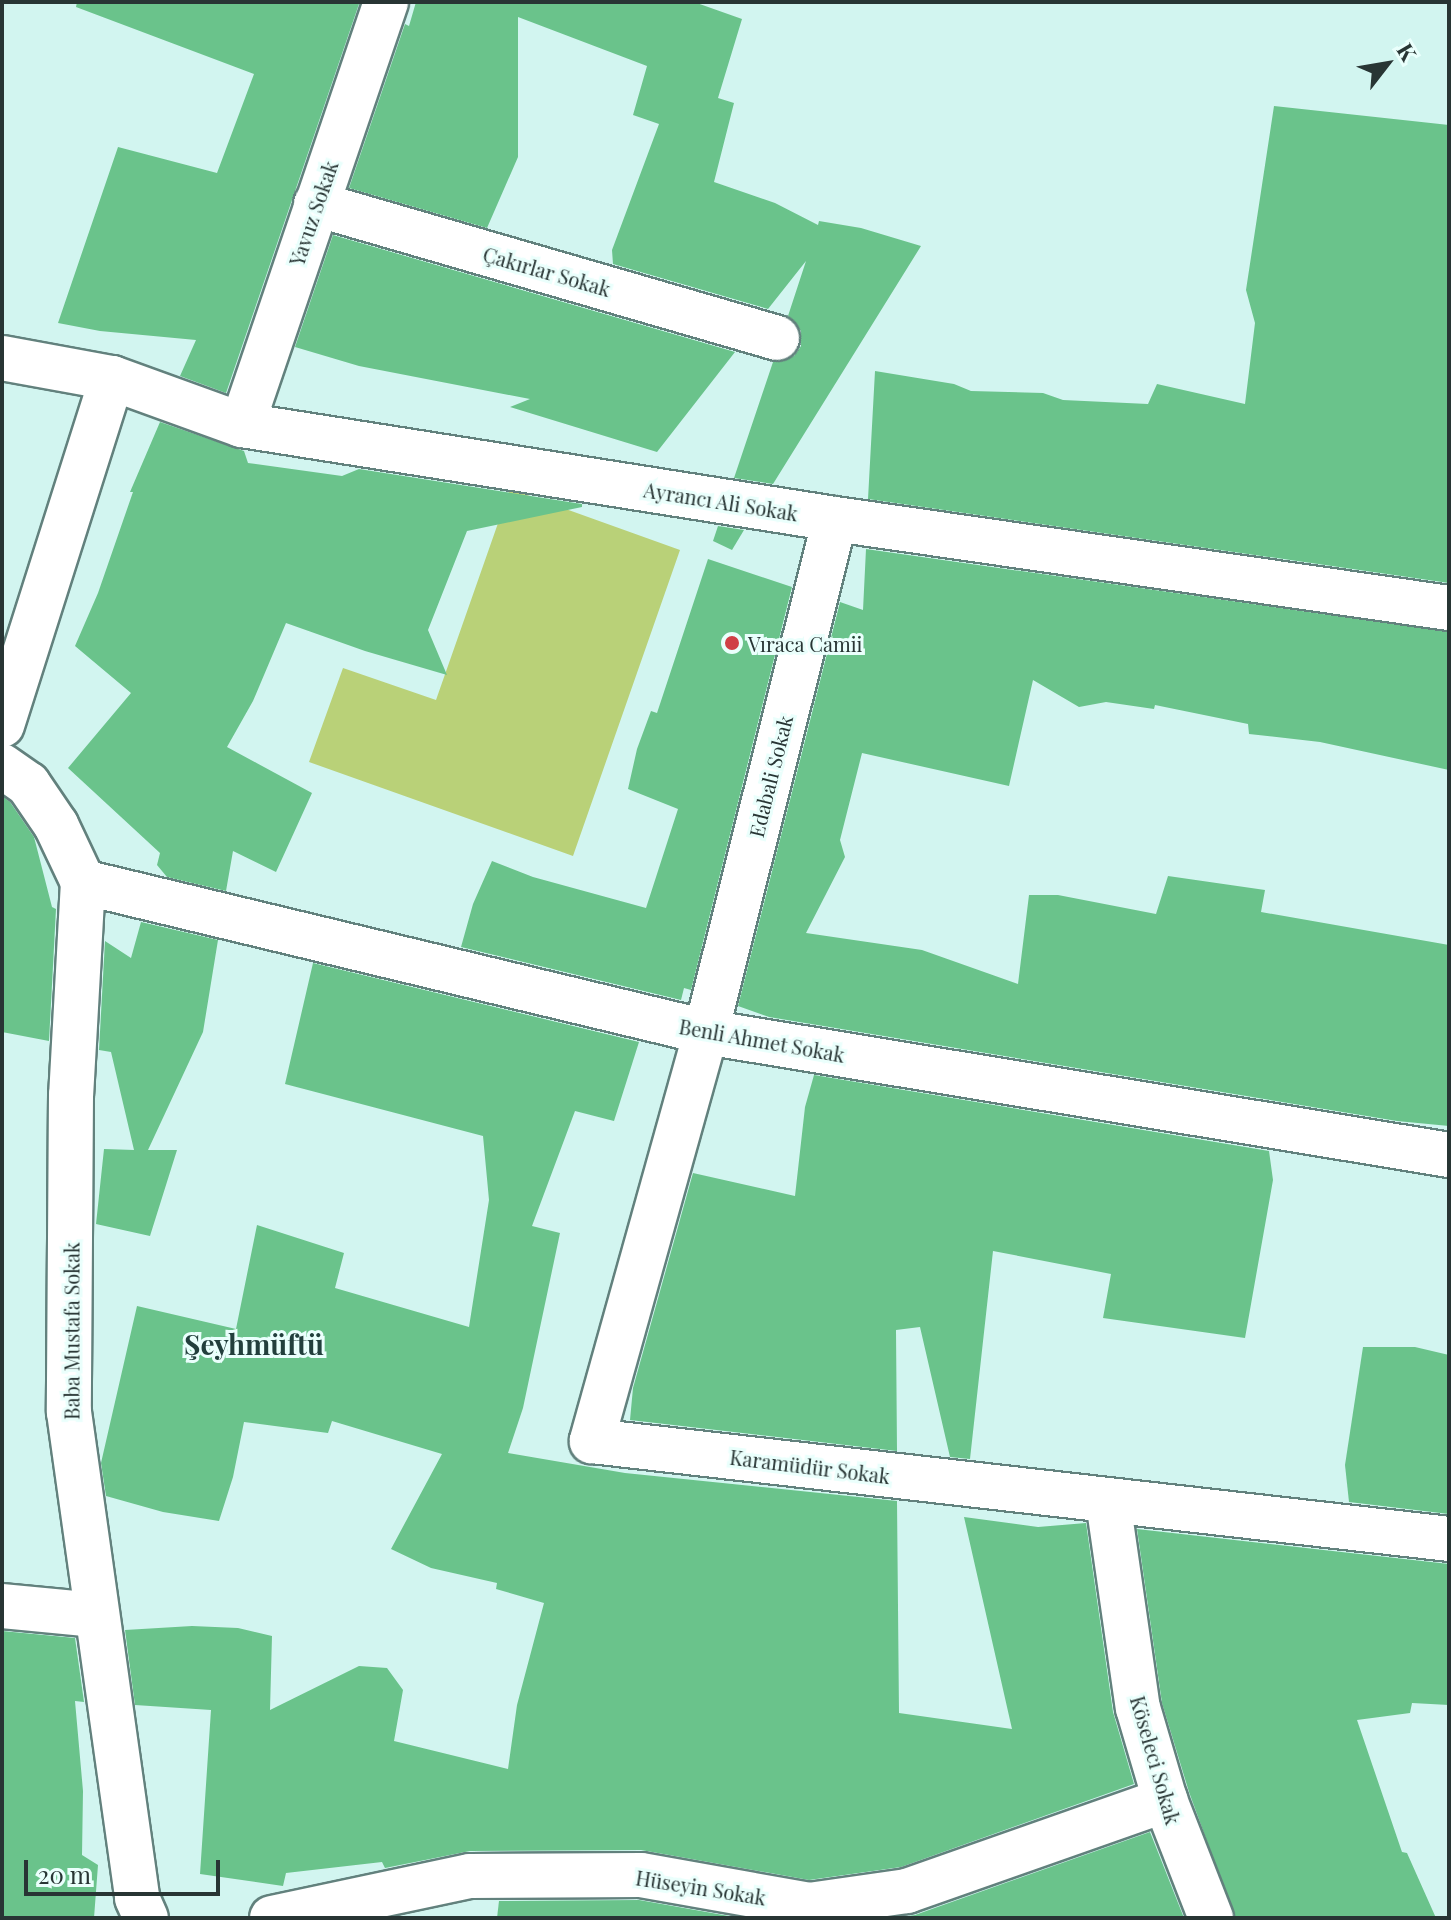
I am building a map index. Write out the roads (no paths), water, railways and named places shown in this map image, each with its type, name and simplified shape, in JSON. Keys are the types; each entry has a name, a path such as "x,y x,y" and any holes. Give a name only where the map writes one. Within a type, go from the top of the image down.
{"street":[{"name":"Yavuz Sokak","path":"242,425 386,2"},
{"name":"Çakırlar Sokak","path":"316,204 777,338"},
{"name":"Ayrancı Ali Sokak","path":"2,358 112,378 242,425 835,519 1449,608"},
{"path":"2,725 112,378"},
{"name":"Edabali Sokak","path":"706,1032 835,519"},
{"name":"Baba Mustafa Sokak","path":"2,766 28,784 56,825 83,882 71,1095 69,1412 137,1898 146,1918"},
{"name":"Benli Ahmet Sokak","path":"83,882 706,1032 1449,1155"},
{"name":"Karamüdür Sokak","path":"706,1032 592,1441 1449,1539"},
{"name":"Köseleci Sokak","path":"1108,1501 1138,1708 1165,1800 1211,1918"},
{"path":"2,1606 95,1615"},
{"name":"Hüseyin Sokak","path":"272,1918 470,1876 641,1875 809,1905 907,1891 1165,1800"}],"place":[{"name":"Vıraca Camii","path":"732,643"}],"district":[{"name":"Şeyhmüftü","path":"254,1344"}]}
